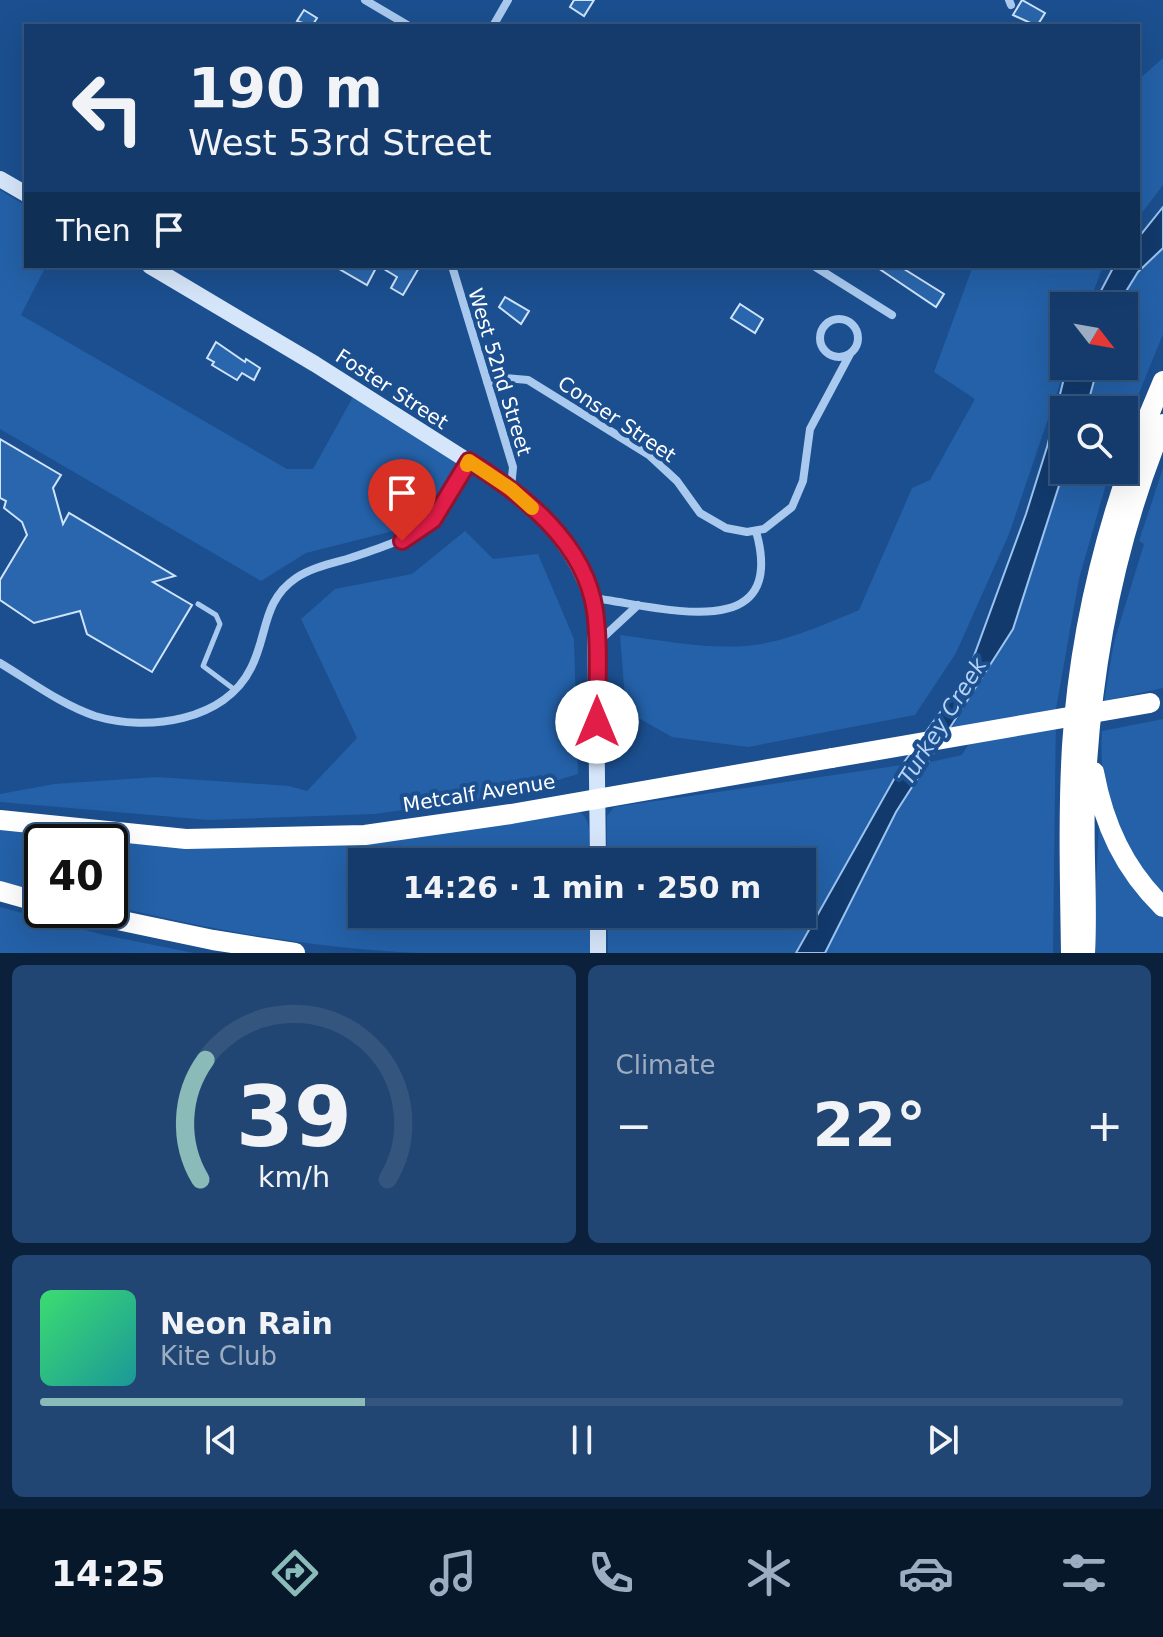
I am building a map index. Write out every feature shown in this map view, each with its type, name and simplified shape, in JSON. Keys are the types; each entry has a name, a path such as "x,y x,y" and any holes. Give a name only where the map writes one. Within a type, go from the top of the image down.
{"highway":[{"path":"1071,953 1070,810 1081,667 1114,515 1163,381"},
{"path":"1085,953 1088,741 1095,676 1109,601 1146,468 1163,424"},
{"path":"1146,468 1163,438"},
{"name":"Metcalf Avenue","path":"0,820 171,838 301,838 432,826 1159,703"},
{"path":"1088,741 1097,790 1113,838 1135,876 1163,907"},
{"path":"0,891 24,898"},
{"path":"128,922 295,953"}],"street":[{"path":"365,0 406,24"},
{"path":"494,24 508,0"},
{"path":"0,179 24,193"},
{"name":"Foster Street","path":"153,268 315,364 511,489 575,557 592,598 597,644 598,848"},
{"name":"West 52nd Street","path":"453,268 513,467 511,489"},
{"path":"817,268 892,315"},
{"path":"592,598 700,614 725,609 750,598 760,585 764,560 756,531 777,521 792,507 803,481 810,429 858,343 853,325 837,319 826,324 819,335 826,353 838,358 850,354"},
{"name":"Conser Street","path":"487,382 505,378 528,380 649,455 677,481 700,513 726,528 756,531"},
{"path":"0,663 84,711 133,723 191,715 236,690 255,661 268,610 288,584 308,571 402,541 423,529 439,512 469,461"},
{"path":"597,644 638,605"},
{"path":"598,928 598,953"}],"lane":[{"path":"198,604 216,615 220,624 203,666 236,690"}],"shaded area":[{"path":"1163,58 1163,185 1140,215 1140,78"},
{"path":"0,190 24,205 24,268 45,268 21,315 287,469 313,469 354,395 457,463 452,477 428,514 423,512 397,530 306,553 261,581 0,429"},
{"path":"1163,248 1163,334 1138,396 1090,396 1094,380 1138,380 1138,292 1126,292 1138,272"},
{"path":"972,268 1102,268 1093,292 1050,292 1050,380 1061,380 1056,396 1050,396 1050,413 1009,534 956,653 915,715 748,747 672,737 626,711 620,635 698,645 745,646 789,637 859,610 912,488 930,480 975,399 934,372"},
{"path":"1163,468 1163,688 1104,701 1114,642 1144,544 1139,541"},
{"path":"1060,484 1106,484 1079,579 1056,709 1053,953 825,953 896,812 926,763 962,755 981,724 952,728 1013,629"},
{"path":"465,531 493,559 538,554 574,639 578,774 508,795 375,814 209,820 0,802 0,794 54,784 157,777 289,786 307,791 357,738 301,619 335,589 412,574"},
{"path":"1163,719 1163,895 1135,860 1124,840 1108,798 1101,754 1102,731"},
{"path":"902,765 816,918 816,848 607,848 607,816 614,807"},
{"path":"575,810 586,818 590,848 348,848 348,928 590,928 590,953 380,951 302,943 128,909 128,843 241,848 316,846"},
{"path":"1099,822 1163,911 1163,953 1093,953"},
{"path":"0,828 24,831 24,887 0,883"},
{"path":"0,907 24,913 24,928 78,928 194,953 0,953"},
{"path":"608,928 810,928 796,953 608,953"}],"water":[{"path":"1163,207 1163,248 1138,272 1126,292 1100,292 1113,268 1140,268 1140,236"},
{"path":"1064,380 1094,380 1090,396 1060,396"},
{"name":"Turkey Creek","path":"1050,435 1050,484 1060,484 1013,629 896,812 825,953 796,953 810,928 816,928 816,918 902,765 967,675"}],"building":[{"path":"574,0 594,0 584,16 570,7"},
{"path":"1022,0 1045,13 1038,24 1013,15"},
{"path":"304,10 317,18 313,24 297,21"},
{"path":"337,268 376,268 367,285"},
{"path":"382,268 419,268 403,295 391,288 397,277"},
{"path":"878,268 905,268 944,294 936,307"},
{"path":"505,297 529,311 521,324 499,307"},
{"path":"740,304 763,319 755,333 731,318"},
{"path":"216,342 245,362 246,359 260,368 254,380 242,373 237,380 212,365 214,362 207,358"},
{"path":"0,439 61,475 53,488 63,524 69,513 175,576 153,582 192,605 152,672 87,634 80,611 34,623 0,600 0,580 27,535 22,522 4,508 6,501 0,498"}],"slow traffic":[{"path":"467,465 469,461 520,496 532,508"}],"route":[{"path":"402,541 433,520 469,461 520,496 561,538 589,584 597,644 597,722"}]}
